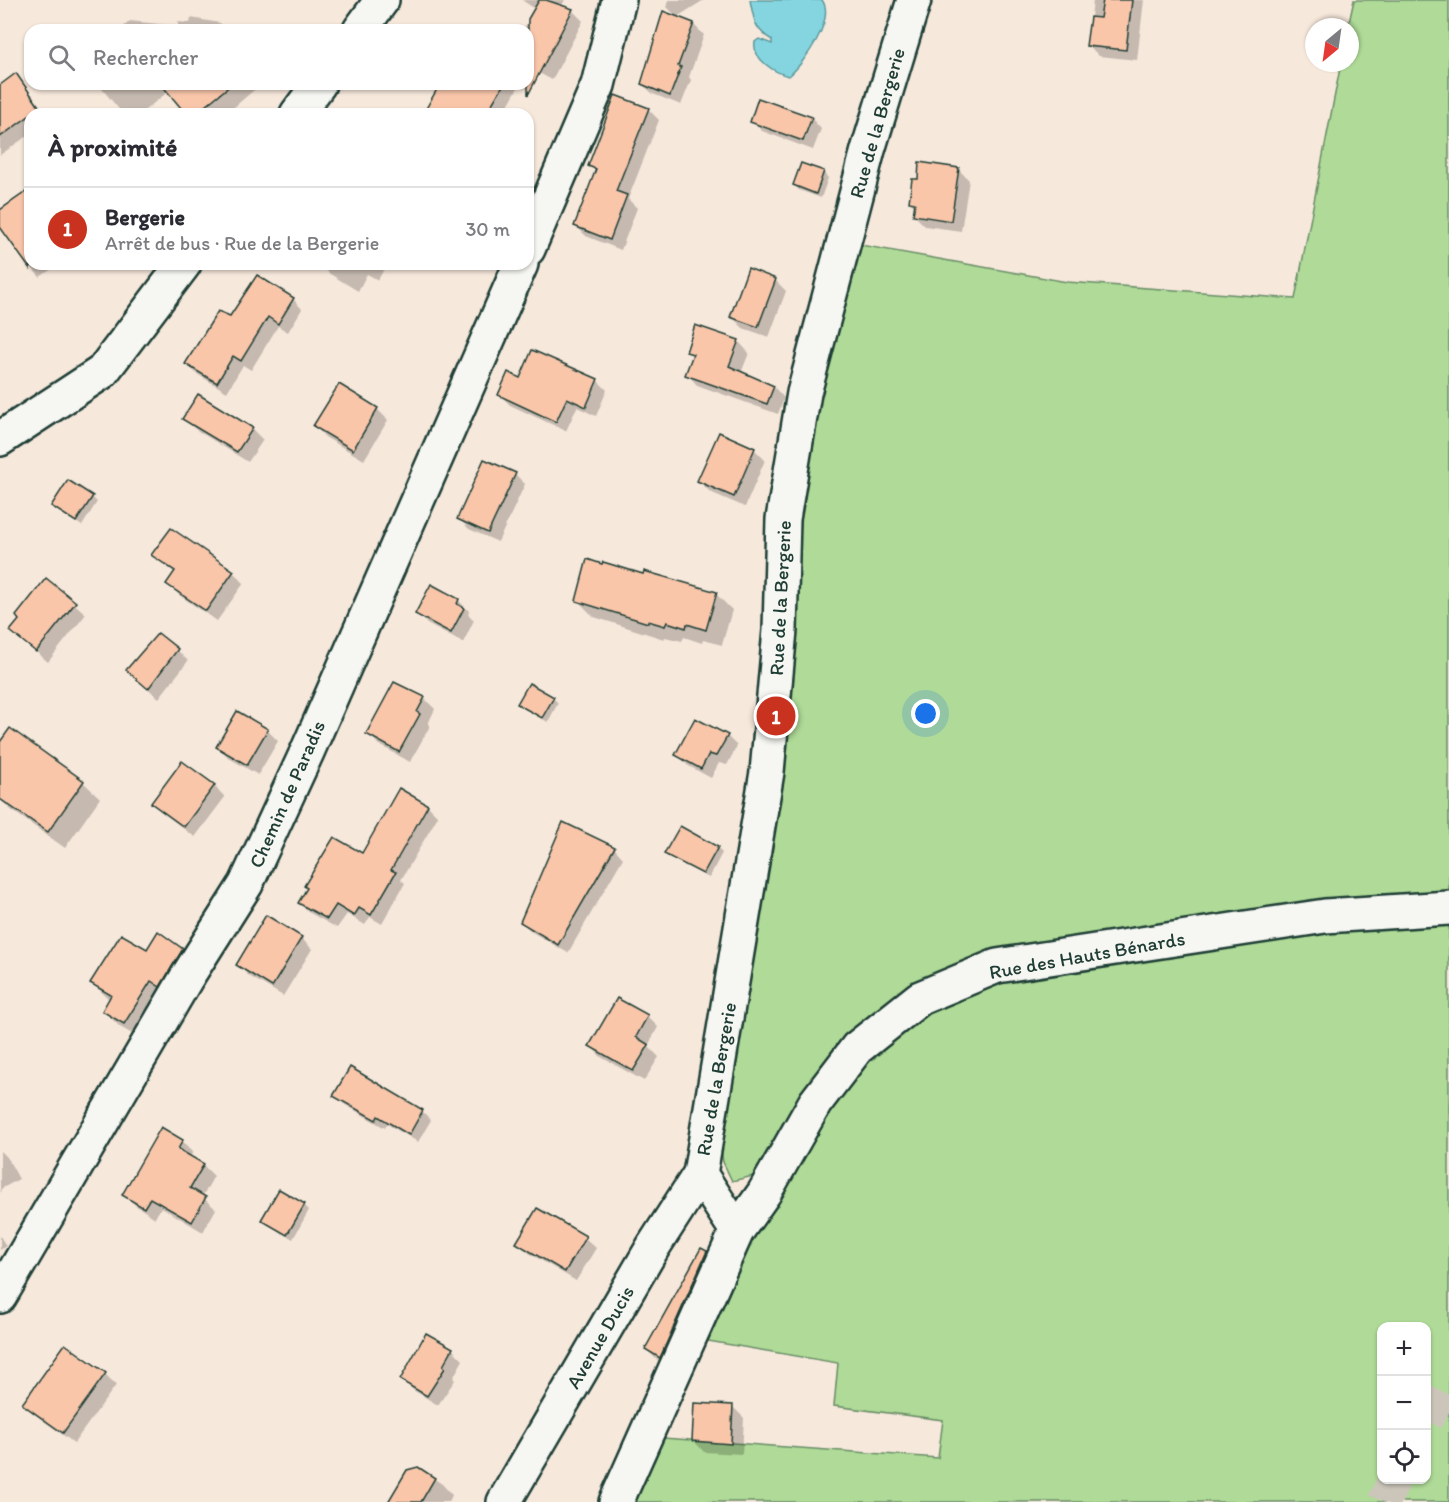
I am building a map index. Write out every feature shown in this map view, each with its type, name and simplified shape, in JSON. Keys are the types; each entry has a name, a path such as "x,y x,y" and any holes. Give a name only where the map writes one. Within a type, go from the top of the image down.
{"street":[{"path":"364,24 382,0"},
{"path":"534,235 598,85 619,0"},
{"name":"Rue de la Bergerie","path":"737,1231 700,1174 767,772 780,630 783,519 804,393 868,150 914,0"},
{"path":"301,108 315,90"},
{"path":"0,439 102,372 179,270"},
{"name":"Chemin de Paradis","path":"0,1296 188,976 246,884 307,752 518,270"},
{"name":"Rue des Hauts Bénards","path":"616,1502 737,1231 764,1193 815,1103 857,1048 920,998 997,966 1325,916 1449,908"},
{"name":"Avenue Ducis","path":"504,1502 653,1247 700,1174"}],"green space":[{"path":"1354,0 1449,0 1449,1502 634,1502 663,1438 938,1458 943,1420 834,1406 838,1363 708,1341 785,1166 852,1038 753,1176 732,1181 723,1162 717,1124 780,765 808,441 861,245 1067,282 1295,299 1339,72 1359,72 1359,18 1350,18"}],"water":[{"path":"750,0 822,0 825,18 822,29 810,51 789,76 771,68 757,54 755,42 759,39 772,44 772,40 758,28"}],"building":[{"path":"539,0 573,9 534,84 534,24 528,24 528,19"},
{"path":"1103,0 1132,0 1126,50 1086,46 1090,17 1100,18"},
{"path":"663,11 694,23 670,96 641,84"},
{"path":"16,73 24,85 24,90 28,90 40,108 24,108 24,120 0,137 0,85"},
{"path":"166,90 225,90 202,108 181,108"},
{"path":"437,90 500,90 490,108 426,108"},
{"path":"615,95 649,108 616,191 627,195 610,240 574,226 596,169 588,166"},
{"path":"758,98 812,117 803,141 750,122"},
{"path":"919,162 959,168 951,221 913,215 915,203 909,202 912,179 918,179"},
{"path":"801,163 824,171 816,194 793,185"},
{"path":"24,193 24,261 0,227 0,210"},
{"path":"748,268 776,279 758,327 730,317"},
{"path":"257,275 294,298 278,324 268,317 241,361 233,356 217,383 185,364 218,311 230,316"},
{"path":"695,325 739,340 729,366 774,386 767,404 685,375 693,354 686,352"},
{"path":"532,350 598,379 586,407 567,398 556,422 498,395 508,372 520,378"},
{"path":"339,384 378,408 353,450 313,426"},
{"path":"198,394 253,428 237,452 182,419"},
{"path":"719,432 755,448 734,497 697,481"},
{"path":"484,459 516,473 488,533 457,519"},
{"path":"68,480 93,496 76,522 51,506"},
{"path":"171,528 234,571 206,611 166,584 175,571 151,555"},
{"path":"587,559 643,574 644,571 717,592 706,630 687,624 686,628 667,622 665,626 648,621 648,623 576,601"},
{"path":"46,578 76,602 36,652 10,631 19,620 16,616"},
{"path":"431,584 459,599 457,604 464,608 451,633 415,614"},
{"path":"158,633 178,649 148,689 126,670"},
{"path":"394,682 425,697 417,712 420,714 399,752 366,734"},
{"path":"529,683 554,697 542,718 517,704"},
{"path":"237,711 268,729 247,765 216,747"},
{"path":"695,718 728,735 716,756 709,754 701,769 675,755"},
{"path":"10,728 84,781 48,832 0,799 0,742"},
{"path":"182,761 215,785 184,827 151,803"},
{"path":"399,788 428,805 391,870 396,872 371,915 359,908 354,916 336,905 327,919 298,903 307,888 304,886 334,837 362,853"},
{"path":"563,822 615,847 558,945 520,922"},
{"path":"680,826 718,847 703,874 664,854"},
{"path":"266,915 302,937 272,987 236,965"},
{"path":"158,931 183,949 160,987 151,981 124,1024 102,1011 111,995 90,983 121,934 147,949"},
{"path":"617,998 648,1015 636,1037 649,1045 633,1071 589,1046"},
{"path":"350,1067 423,1110 409,1135 378,1116 376,1120 333,1096"},
{"path":"161,1127 183,1140 178,1149 204,1164 190,1188 206,1197 192,1222 150,1198 144,1208 122,1195"},
{"path":"279,1189 305,1204 287,1235 261,1220"},
{"path":"537,1208 586,1236 565,1272 516,1243"},
{"path":"701,1248 707,1251 660,1358 645,1349"},
{"path":"426,1333 453,1348 443,1366 445,1368 427,1396 400,1380"},
{"path":"65,1344 106,1373 63,1433 22,1404"},
{"path":"694,1403 733,1405 731,1444 692,1441"},
{"path":"418,1467 435,1478 421,1502 388,1502 407,1470"}],"tunnel":[{"path":"1431,1411 1449,1378"},
{"path":"1384,1502 1392,1484"}],"place":[{"name":"Bergerie","path":"776,716"}]}
